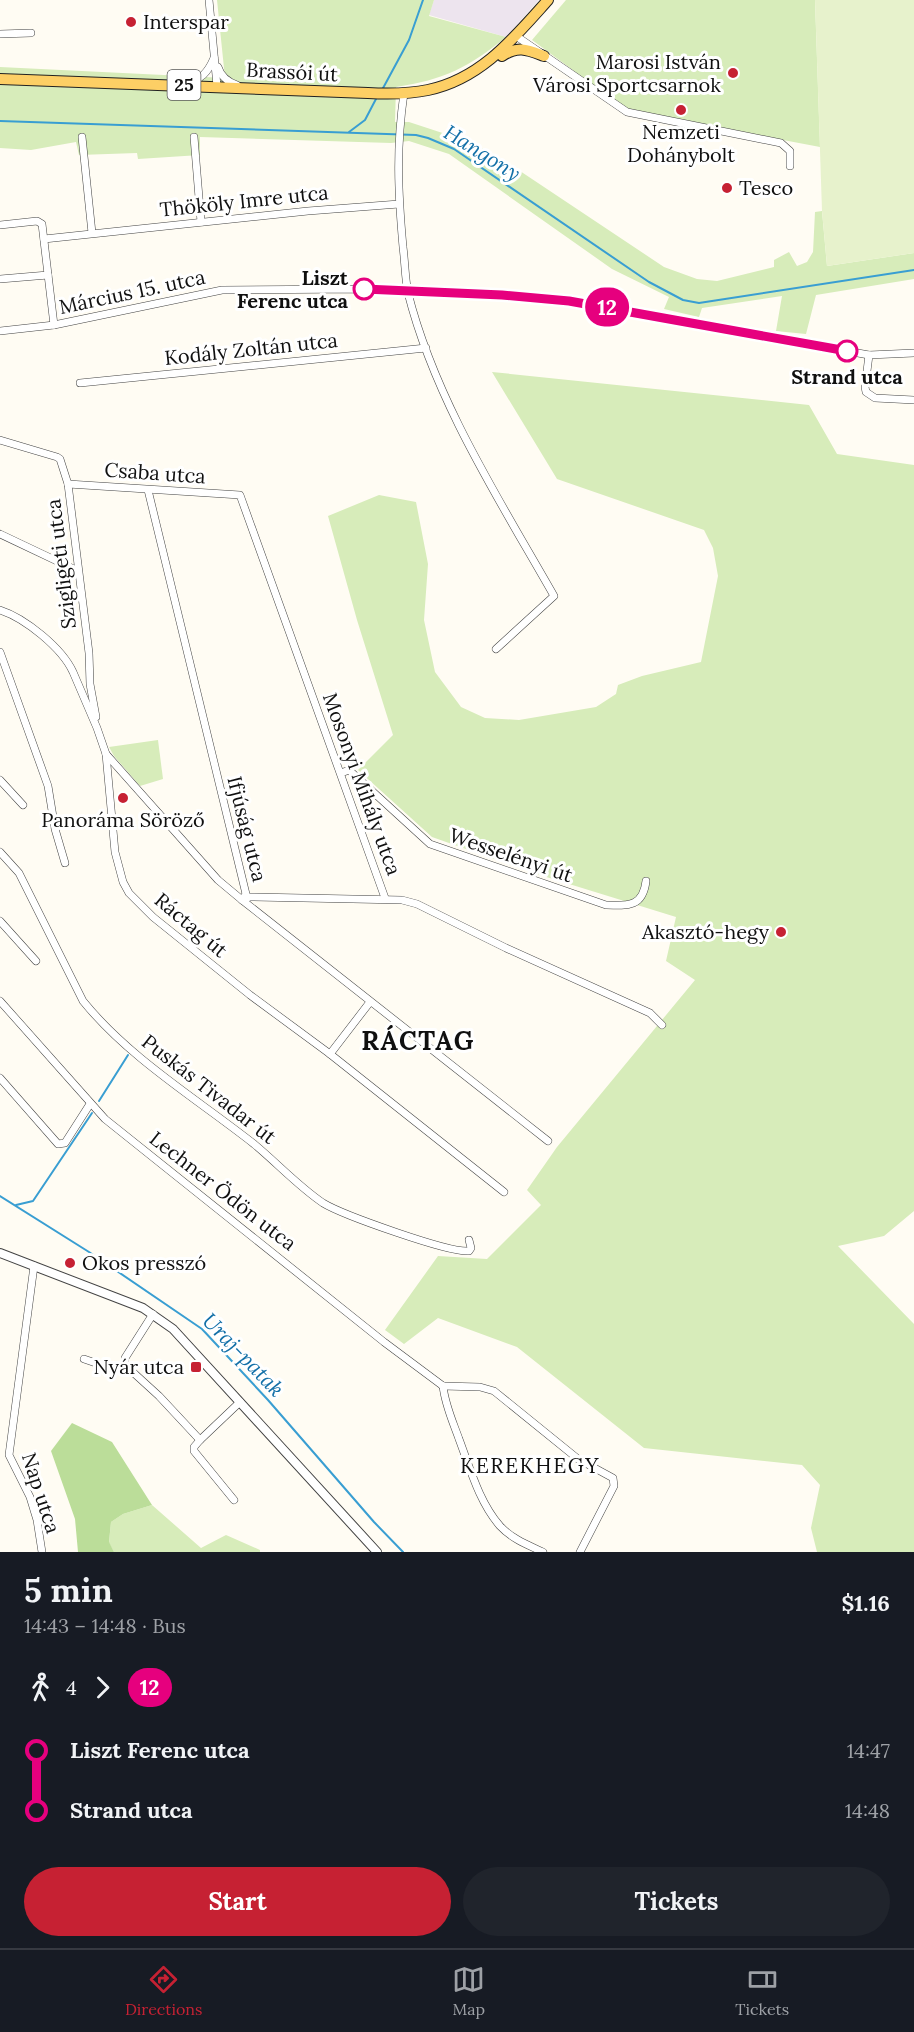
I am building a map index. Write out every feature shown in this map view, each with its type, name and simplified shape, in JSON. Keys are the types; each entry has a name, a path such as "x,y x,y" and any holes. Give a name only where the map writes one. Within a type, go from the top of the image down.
{"main road":[{"name":"Brassói út","path":"0,79 404,93 437,88 469,75 516,36 548,0"},
{"path":"481,67 516,49 525,49 544,56"}],"street":[{"path":"209,0 217,86"},
{"path":"0,34 31,33"},
{"path":"516,36 627,112 781,143 790,151 790,166"},
{"path":"151,84 191,81 199,78 208,70 214,56"},
{"path":"214,56 220,73 228,82 244,87"},
{"path":"404,93 398,144 399,204 408,291 426,348 469,443 554,596 496,649"},
{"path":"82,137 92,233"},
{"path":"194,137 201,222"},
{"name":"Thököly Imre utca","path":"44,239 399,204"},
{"path":"0,225 38,221 42,224 54,325"},
{"path":"0,279 48,275"},
{"name":"Március 15. utca","path":"0,331 54,325 222,290 242,288 408,291 502,295 569,301 869,356 914,354"},
{"name":"Kodály Zoltán utca","path":"80,383 426,348"},
{"path":"869,356 865,387 870,396 914,400"},
{"name":"Szigligeti utca","path":"0,440 60,459 68,484 89,653 90,684 98,728"},
{"name":"Csaba utca","path":"68,484 240,495"},
{"name":"Ifjúság utca","path":"148,490 246,894 243,900 548,1141"},
{"name":"Mosonyi Mihály utca","path":"240,495 385,898 417,904 506,948 650,1013 662,1025"},
{"path":"0,534 78,571"},
{"path":"0,610 17,616 62,656 73,672 98,728 106,754 218,880 243,900 250,897 340,900 385,898"},
{"path":"0,652 48,786 55,829 65,864"},
{"name":"Ráctag út","path":"106,754 115,852 123,882 129,892 153,917 504,1192"},
{"name":"Wesselényi út","path":"341,773 349,770 430,844 606,906 629,906 640,899 645,891 646,881"},
{"path":"0,780 22,805"},
{"name":"Puskás Tivadar út","path":"0,852 19,873 83,1001 98,1020 133,1051 254,1145 322,1202 344,1213 448,1249 469,1251 471,1248 469,1240"},
{"path":"0,921 36,961"},
{"name":"Lechner Ödön utca","path":"0,1001 105,1119 384,1342 444,1386"},
{"path":"330,1054 370,1002"},
{"path":"0,1078 58,1144 65,1143 90,1104"},
{"path":"0,1253 111,1295 153,1314 173,1329 377,1552"},
{"name":"Nap utca","path":"34,1266 9,1455 30,1497 37,1520 42,1552"},
{"path":"153,1314 125,1358 125,1365 159,1396 200,1440"},
{"path":"84,1359 113,1369 125,1365"},
{"path":"543,1552 513,1537 500,1526 491,1512 477,1486 447,1406 444,1386 480,1387 494,1391 578,1459 611,1475 615,1482 614,1486 580,1552"},
{"path":"234,1500 194,1454 194,1447 240,1402"}],"shaded area":[{"path":"434,0 539,0 506,37 429,15"}],"green space":[{"path":"217,0 434,0 429,16 506,37 455,71 396,87 395,122 409,122 473,143 505,161 664,267 697,279 717,281 774,267 774,260 789,252 797,266 807,262 813,252 815,212 822,211 827,266 914,253 914,279 816,295 806,334 776,331 782,296 702,308 699,317 664,309 669,297 612,269 449,154 409,141 391,143 200,137 200,155 138,159 137,153 79,155 76,142 31,150 0,148 0,67 225,78"},
{"path":"566,0 815,0 820,147 634,112 623,107 532,40"},
{"path":"815,0 914,0 914,253 827,266 822,211"},
{"path":"492,372 809,405 837,454 914,465 914,1211 884,1236 838,1246 914,1324 914,1552 817,1552 811,1528 820,1485 802,1465 644,1448 517,1347 438,1318 404,1344 385,1330 438,1256 487,1259 541,1205 527,1190 557,1147 695,980 666,961 676,917 540,875 432,837 358,770 393,735 328,516 379,495 416,502 428,564 424,620 435,672 461,707 485,718 519,720 596,707 616,694 618,685 642,676 701,662 718,576 713,548 704,530 557,479"},
{"path":"158,740 163,779 140,786 109,747"},
{"path":"72,1423 112,1442 152,1505 123,1514 111,1522 109,1542 114,1552 78,1552 75,1519 51,1451"},
{"path":"152,1505 201,1548 226,1535 260,1552 114,1552 109,1543 111,1522 123,1514"}],"waterway":[{"path":"382,90 409,40 423,0"},
{"path":"349,132 365,120 377,97"},
{"name":"Hangony","path":"0,121 416,135 428,138 454,149 649,282 683,300 699,303 914,270"},
{"path":"99,1101 128,1055"},
{"path":"16,1205 33,1201 92,1113"},
{"name":"Uraj-patak","path":"0,1196 89,1252 202,1329 403,1552"}],"bus line":[{"name":"12","path":"364,289 502,295 569,301 847,351"}],"place":[{"name":"Interspar","path":"131,22"},
{"name":"Marosi István Városi Sportcsarnok","path":"733,73"},
{"name":"Nemzeti Dohánybolt","path":"681,110"},
{"name":"Tesco","path":"727,188"},
{"name":"Liszt Ferenc utca","path":"364,289"},
{"name":"Strand utca","path":"847,351"},
{"name":"Panoráma Söröző","path":"123,798"},
{"name":"Akasztó-hegy","path":"781,932"},
{"name":"Okos presszó","path":"70,1263"},
{"name":"Nyár utca","path":"196,1367"}],"district":[{"name":"RÁCTAG","path":"418,1041"},
{"name":"KEREKHEGY","path":"530,1466"}]}
